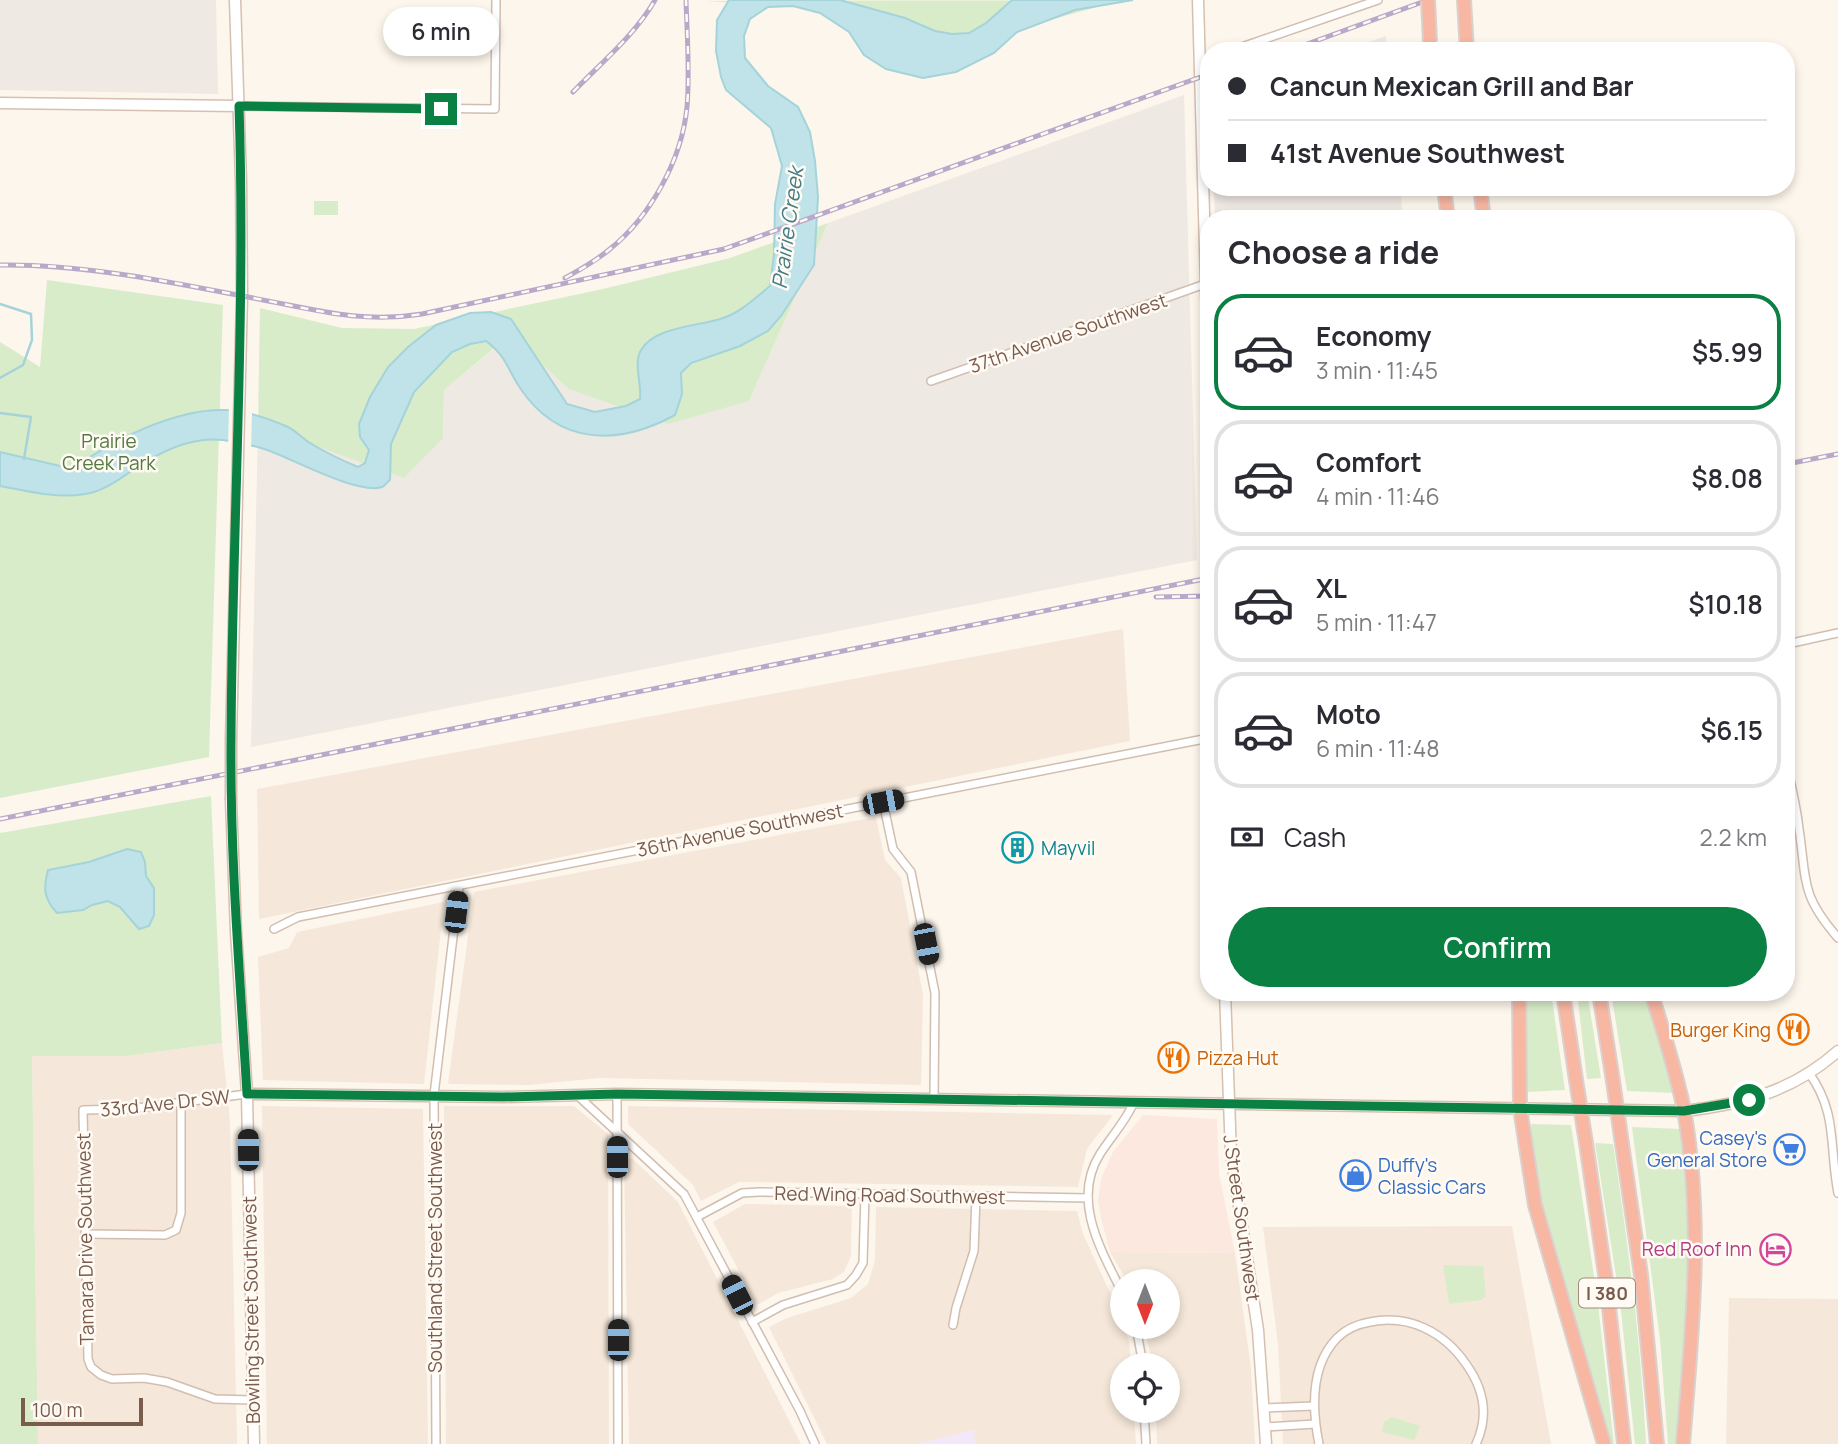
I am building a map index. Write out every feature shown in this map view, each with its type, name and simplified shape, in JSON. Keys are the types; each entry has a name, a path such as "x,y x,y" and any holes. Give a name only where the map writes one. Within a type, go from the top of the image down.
{"highway":[{"path":"1428,0 1430,42"},
{"path":"1464,0 1466,42"},
{"path":"1519,1001 1520,1108 1543,1238 1604,1444"},
{"name":"I 380","path":"1564,1001 1605,1281 1624,1444"},
{"name":"I 380","path":"1600,1001 1641,1275 1657,1444"},
{"path":"1653,1001 1684,1111 1696,1239 1695,1300 1682,1444"}],"street":[{"name":"Bowling Street Southwest","path":"235,0 242,296 231,800 236,932 247,1094 254,1444"},
{"path":"0,103 495,109 496,0"},
{"path":"1198,0 1203,42"},
{"path":"1256,42 1378,0"},
{"name":"37th Avenue Southwest","path":"931,382 1200,287"},
{"path":"1795,642 1838,634"},
{"name":"36th Avenue Southwest","path":"274,929 298,917 1200,740"},
{"path":"883,802 893,849 911,872 935,993 934,1100"},
{"path":"1795,808 1806,889 1820,917 1838,938"},
{"name":"Southland Street Southwest","path":"436,1444 434,1095 459,887"},
{"name":"J Street Southwest","path":"1225,1001 1231,1161 1258,1331 1266,1444"},
{"path":"247,1094 504,1097 617,1094 1684,1111 1755,1099 1778,1091 1809,1073 1838,1051"},
{"path":"1809,1073 1819,1086 1830,1113 1838,1193"},
{"name":"33rd Ave Dr SW","path":"83,1110 181,1103 247,1094"},
{"path":"617,1094 618,1444"},
{"path":"577,1095 684,1194 815,1444"},
{"path":"85,1234 165,1235 176,1230 181,1213 181,1103"},
{"path":"1111,1269 1090,1223 1090,1176 1099,1156 1129,1114 1133,1104"},
{"name":"Tamara Drive Southwest","path":"83,1110 88,1359 91,1367 112,1379 144,1378 167,1382 215,1399 253,1400"},
{"name":"Red Wing Road Southwest","path":"697,1217 742,1193 1088,1198"},
{"path":"752,1322 783,1305 847,1284 856,1275 863,1263 865,1195"},
{"path":"953,1325 974,1251 976,1197"},
{"path":"1319,1444 1314,1406 1320,1367 1337,1338 1347,1330 1363,1323 1382,1320 1420,1325 1457,1350 1476,1378 1483,1397 1484,1421 1476,1444"},
{"path":"1264,1408 1314,1406"},
{"path":"1145,1423 1146,1444"},
{"path":"1265,1427 1315,1424"}],"shaded area":[{"path":"0,0 216,0 218,94 0,90"},
{"path":"1386,36 1386,42 1369,42"},
{"path":"1184,95 1197,560 251,747 258,425 443,438 444,390 511,335 749,401 828,223"},
{"path":"1214,196 1401,196 1402,210 1215,210"},
{"path":"1123,629 1130,741 259,919 257,789"},
{"path":"876,817 885,860 901,878 923,995 921,1085 600,1078 528,1085 448,1084 474,892"},
{"path":"444,902 424,1084 263,1080 258,957 289,948 297,932"},
{"path":"222,1043 230,1122 237,1444 38,1444 32,1055 126,1056"},
{"path":"262,1106 423,1109 428,1444 267,1444"},
{"path":"444,1106 574,1106 608,1134 609,1444 446,1444"},
{"path":"628,1106 1113,1115 1087,1149 1078,1187 739,1182 701,1201 693,1185 628,1124"},
{"path":"1143,1115 1217,1119 1219,1173 1235,1253 1110,1252 1098,1201 1101,1179 1113,1152"},
{"path":"624,1158 633,1159 678,1202 801,1444 629,1444"},
{"path":"745,1204 852,1206 851,1256 844,1272 833,1279 778,1293 757,1305 713,1222"},
{"path":"876,1207 1077,1211 1083,1234 1110,1293 1110,1339 1128,1339 1129,1342 1130,1353 1110,1353 1110,1423 1135,1423 1136,1444 976,1444 972,1431 918,1444 827,1444 769,1327 787,1318 851,1298 868,1284 875,1261"},
{"path":"1512,1226 1551,1444 1283,1444 1278,1344 1263,1227"},
{"path":"1110,1252 1235,1253 1251,1368 1255,1444 1157,1444 1156,1423 1180,1423 1180,1353 1150,1353 1147,1339 1180,1339 1180,1269 1120,1269"},
{"path":"1729,1298 1838,1299 1838,1444 1726,1444"},
{"path":"973,1430 976,1444 918,1444"}],"green space":[{"path":"1122,0 971,42 814,7 705,1"},
{"path":"314,201 338,201 338,215 314,215"},
{"path":"828,223 749,401 668,424 569,389 510,335 444,390 443,438 404,478 258,425 260,308 342,328 414,329 603,289 730,258"},
{"name":"Prairie Creek Park","path":"47,280 223,305 209,757 0,798 0,342 40,367"},
{"path":"211,796 222,1043 126,1056 32,1056 38,1444 0,1444 0,833"},
{"path":"1524,1001 1552,1001 1565,1090 1526,1092"},
{"path":"1578,1001 1588,1001 1601,1078 1587,1079"},
{"path":"1612,1001 1649,1001 1664,1048 1674,1093 1627,1091"},
{"path":"1532,1124 1571,1125 1597,1296 1614,1444 1607,1444 1547,1228 1528,1130"},
{"path":"1632,1127 1680,1129 1691,1245 1679,1444 1668,1444 1660,1339"},
{"path":"1595,1143 1613,1144 1633,1293 1646,1444 1635,1444 1620,1301"},
{"path":"1443,1265 1483,1266 1486,1296 1481,1300 1449,1304"},
{"path":"1392,1417 1420,1426 1414,1440 1382,1432 1384,1422"}],"water":[{"name":"Prairie Creek","path":"729,0 840,0 952,34 969,33 986,23 1012,0 1133,0 1075,10 1017,32 994,53 956,72 923,78 886,69 864,55 849,32 820,13 793,6 768,7 750,19 744,36 745,58 768,86 798,107 810,132 818,197 814,265 768,331 740,346 691,363 681,373 682,394 675,415 654,425 632,432 591,435 571,430 553,421 536,407 520,388 502,357 486,341 452,352 414,392 391,444 390,480 382,487 358,486 265,449 211,439 187,443 164,452 92,493 53,495 0,486 0,452 73,469 106,447 145,428 187,414 207,411 234,411 274,421 291,429 321,450 358,467 365,463 369,450 360,437 359,424 370,397 388,367 436,325 470,313 491,312 511,319 567,404 595,412 626,406 640,399 638,361 647,342 677,328 734,313 770,286 774,255 775,204 782,166 771,128 726,90 721,77 716,51 717,20"},
{"path":"127,849 141,852 146,876 154,888 154,915 149,926 139,929 120,907 108,901 83,910 57,913 49,903 45,883 48,870 89,862"}],"pier":[{"path":"229,407 252,413 251,450 228,445"}],"waterway":[{"path":"0,304 31,314 32,340 23,365 0,378"},
{"path":"0,413 31,417 24,459"}],"railway":[{"path":"573,92 628,37 655,0"},
{"path":"565,278 588,265 625,236 651,203 671,166 679,146 687,107 686,0"},
{"path":"1313,42 1428,0"},
{"path":"0,265 64,267 127,275 337,314 378,317 422,314 724,249 1200,77"},
{"path":"1795,462 1838,454"},
{"path":"0,819 1200,580"},
{"path":"1156,597 1200,596"}],"place":[{"name":"Mayvil","path":"1018,848"},
{"name":"Burger King","path":"1794,1030"},
{"name":"Pizza Hut","path":"1174,1058"},
{"name":"Casey's General Store","path":"1790,1149"},
{"name":"Duffy's Classic Cars","path":"1355,1176"},
{"name":"Red Roof Inn","path":"1775,1249"}],"route":[{"path":"441,109 239,106 242,296 231,800 236,932 247,1094 504,1097 617,1094 1684,1111 1749,1100"}]}
